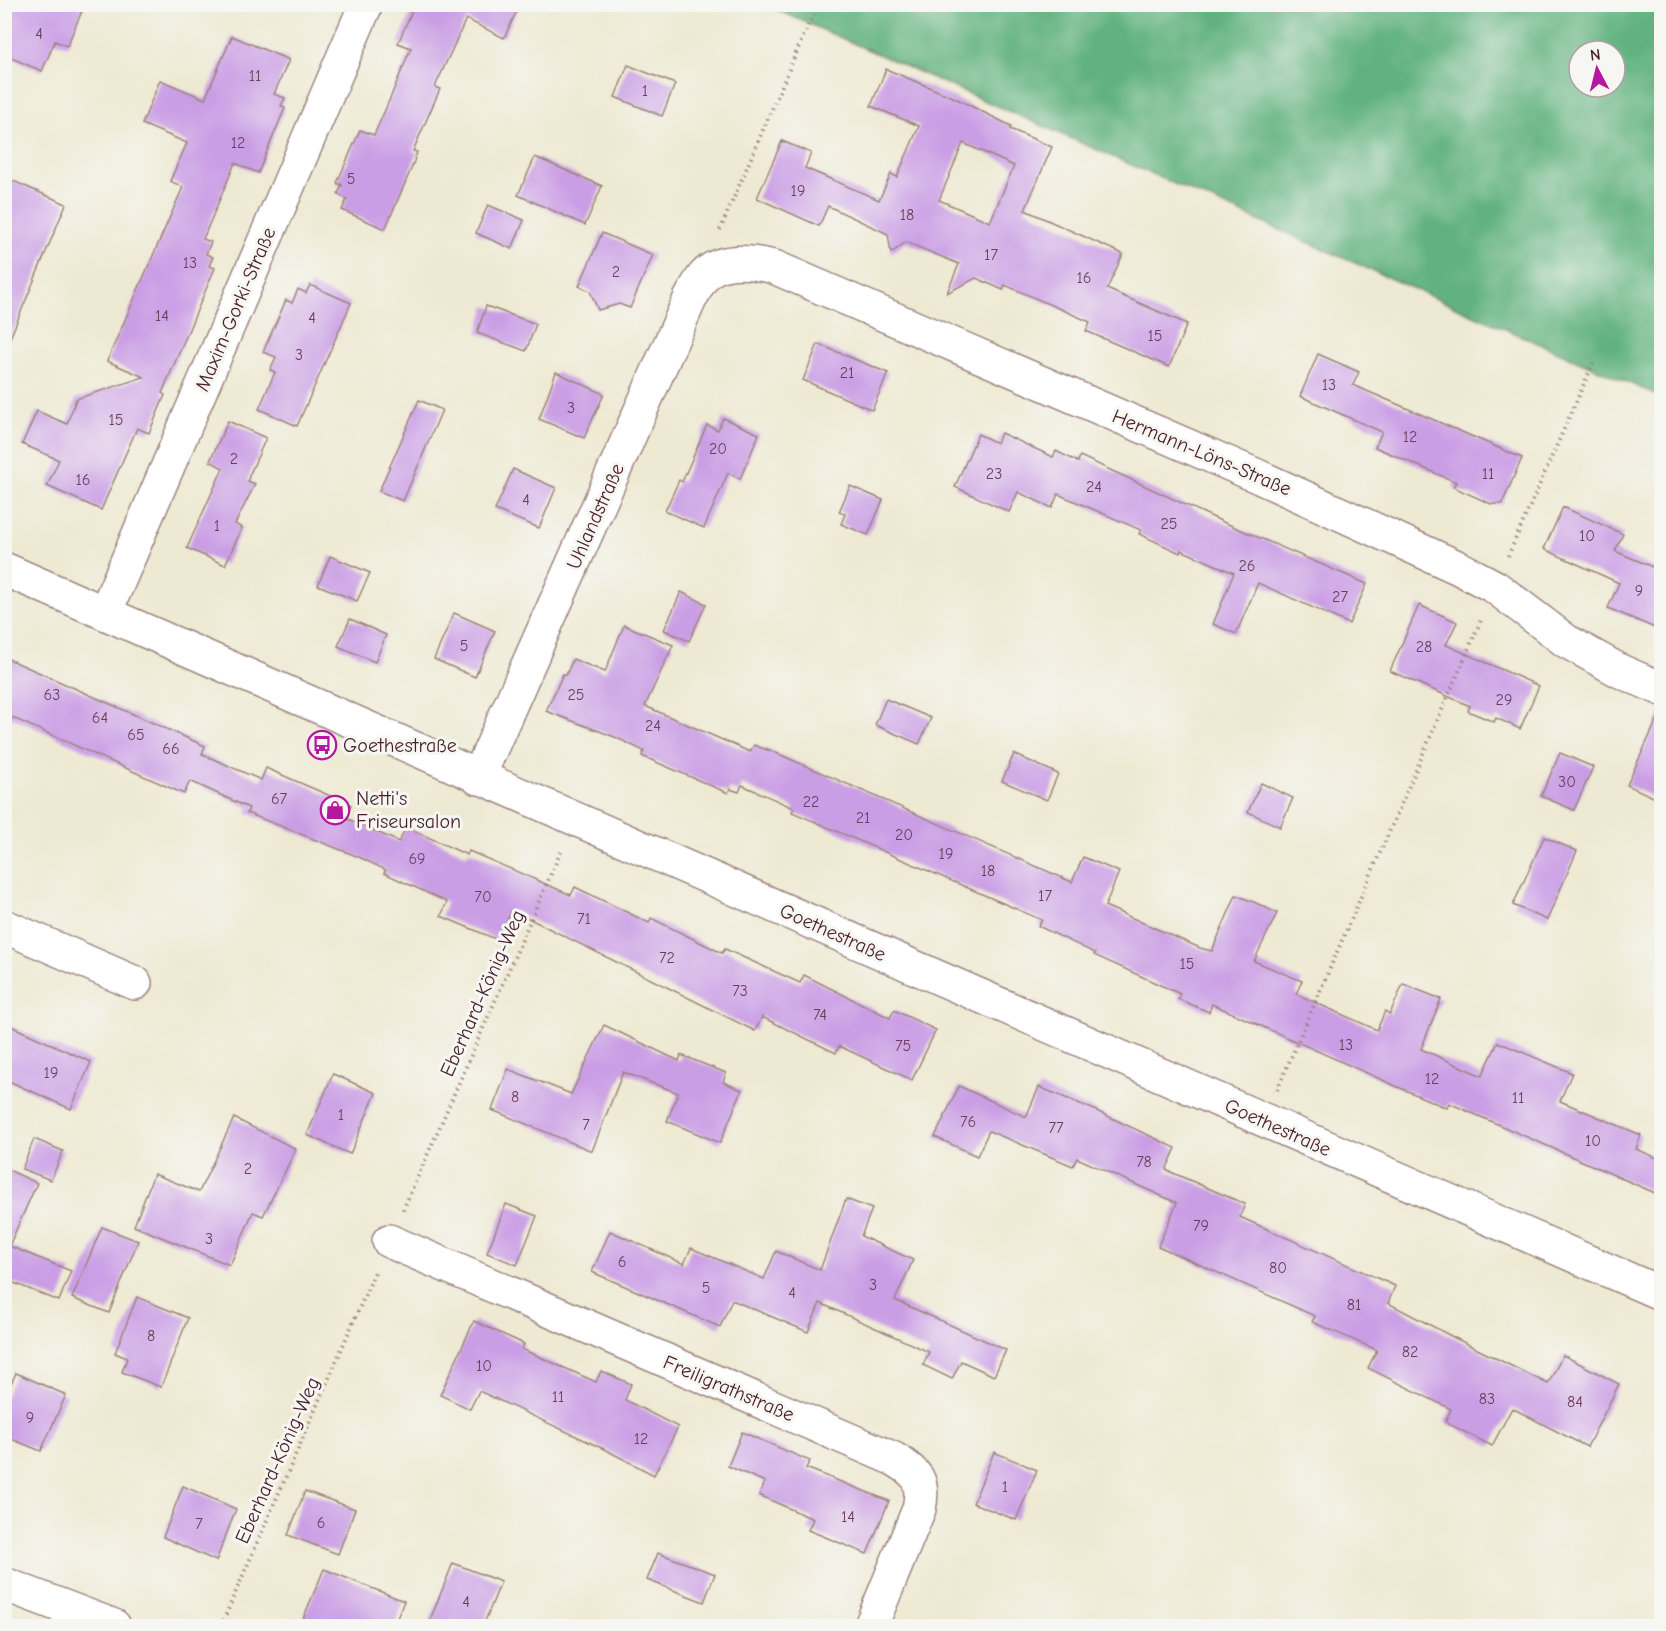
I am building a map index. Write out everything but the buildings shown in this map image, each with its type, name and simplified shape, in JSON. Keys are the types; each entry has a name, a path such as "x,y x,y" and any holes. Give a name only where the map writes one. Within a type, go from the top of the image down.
{"street":[{"name":"Maxim-Gorki-Straße","path":"105,614 366,4"},
{"name":"Hermann-Löns-Straße","path":"722,265 752,261 774,267 1351,518 1495,587 1566,641 1620,671 1662,689"},
{"name":"Uhlandstraße","path":"478,778 690,299 706,274 722,265"},
{"name":"Goethestraße","path":"4,569 1662,1294"},
{"path":"4,926 135,983"},
{"name":"Freiligrathstraße","path":"389,1241 894,1459 913,1470 920,1482 922,1497 919,1509 871,1626"},
{"path":"4,1584 114,1626"}],"path":[{"path":"722,265 716,241 724,219 809,23 823,4"},
{"path":"1263,1121 1595,358"},
{"name":"Eberhard-König-Weg","path":"416,1180 575,818"},
{"name":"Eberhard-König-Weg","path":"221,1626 361,1305"}],"green space":[{"path":"766,5 1661,5 1661,397"}],"place":[{"name":"Goethestraße","path":"322,745"},
{"name":"Netti's Friseursalon","path":"335,810"}]}
